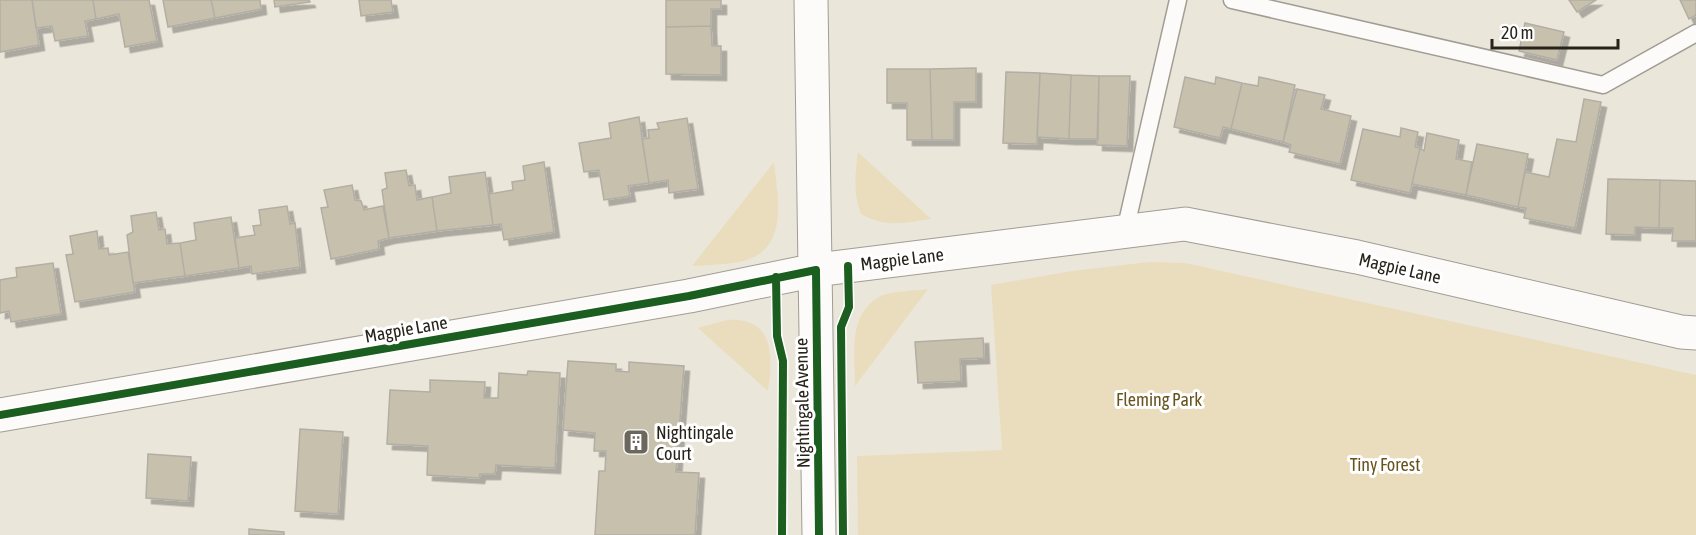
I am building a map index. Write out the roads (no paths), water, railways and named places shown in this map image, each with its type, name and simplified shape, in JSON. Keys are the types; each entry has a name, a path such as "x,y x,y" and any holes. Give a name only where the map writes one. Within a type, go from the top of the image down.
{"street":[{"name":"Nightingale Avenue","path":"812,0 819,535"},
{"name":"Magpie Lane","path":"0,415 677,298 816,270 1185,224 1357,258 1681,332 1696,333"}],"lane":[{"path":"1125,231 1178,0"},
{"path":"1232,0 1603,85 1696,33"}],"place":[{"name":"Nightingale Court","path":"636,442"}],"park label":[{"name":"Fleming Park","path":"1159,399"},
{"name":"Tiny Forest","path":"1385,464"}]}
